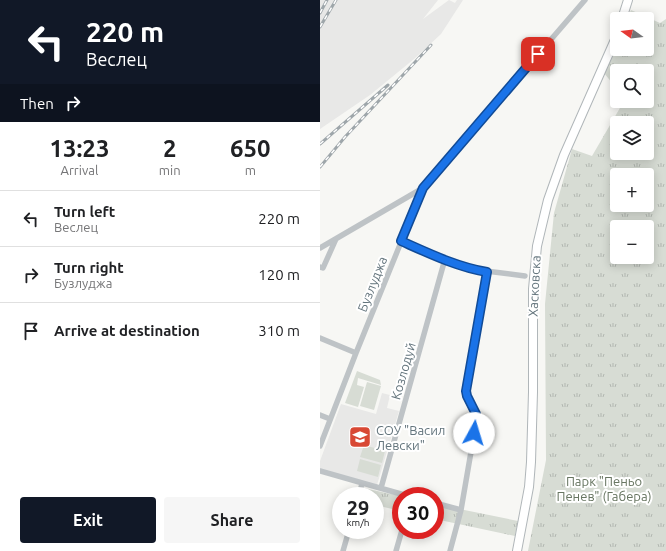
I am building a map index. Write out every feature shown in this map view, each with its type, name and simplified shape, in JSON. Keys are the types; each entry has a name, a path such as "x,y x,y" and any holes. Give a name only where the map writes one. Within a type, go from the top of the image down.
{"main road":[{"path":"624,12 628,0"},
{"name":"Хасковска","path":"517,551 529,487 531,462 533,289 537,246 548,200 564,156 610,51"}],"street":[{"name":"Бузлуджа","path":"320,446 423,188 585,0"},
{"path":"320,248 423,188"},
{"path":"320,267 323,268 336,239"},
{"path":"401,241 445,260 472,269 525,276"},
{"name":"Козлодуй","path":"381,487 445,260"},
{"path":"450,551 461,510 477,417 468,399 466,391 487,272"},
{"path":"320,338 356,353"},
{"path":"320,415 330,419"},
{"path":"320,471 377,487"},
{"path":"361,487 362,483"},
{"path":"444,505 461,510"},
{"path":"343,551 346,539"},
{"path":"396,551 399,539"}],"shaded area":[{"path":"320,0 438,0 423,19 449,0 455,3 457,0 463,0 441,34 414,59 370,95 320,129"},
{"name":"СОУ \"Васил Левски\"","path":"382,393 390,395 387,408 399,411 377,485 320,469 320,461 341,404 376,414"}],"green space":[{"name":"Парк \"Пеньо Пенев\" (Габера)","path":"666,19 666,551 528,551 546,460 545,304 554,213 572,149 592,156 610,125 610,160 654,160 654,116 615,116 620,108 654,108 654,64 610,64 610,80 604,73 611,56 654,56 654,20 660,23"},
{"path":"357,371 380,380 381,385 358,378 357,385 364,387 358,407 345,403"},
{"path":"367,382 381,386 374,410 360,406"},
{"path":"364,445 385,451 382,463 360,457"},
{"path":"360,459 381,465 378,477 357,471"},
{"path":"384,492 392,494 392,509 384,507"},
{"path":"444,506 518,521 515,536 444,521"}],"railway":[{"path":"320,13 327,0"},
{"path":"320,27 336,0"},
{"path":"320,167 345,137 431,45"},
{"path":"320,144 388,85"}],"place":[{"name":"СОУ \"Васил Левски\"","path":"360,437"}],"route":[{"path":"474,433 477,417 468,399 466,391 487,272 445,260 401,241 423,188 538,54"}]}
